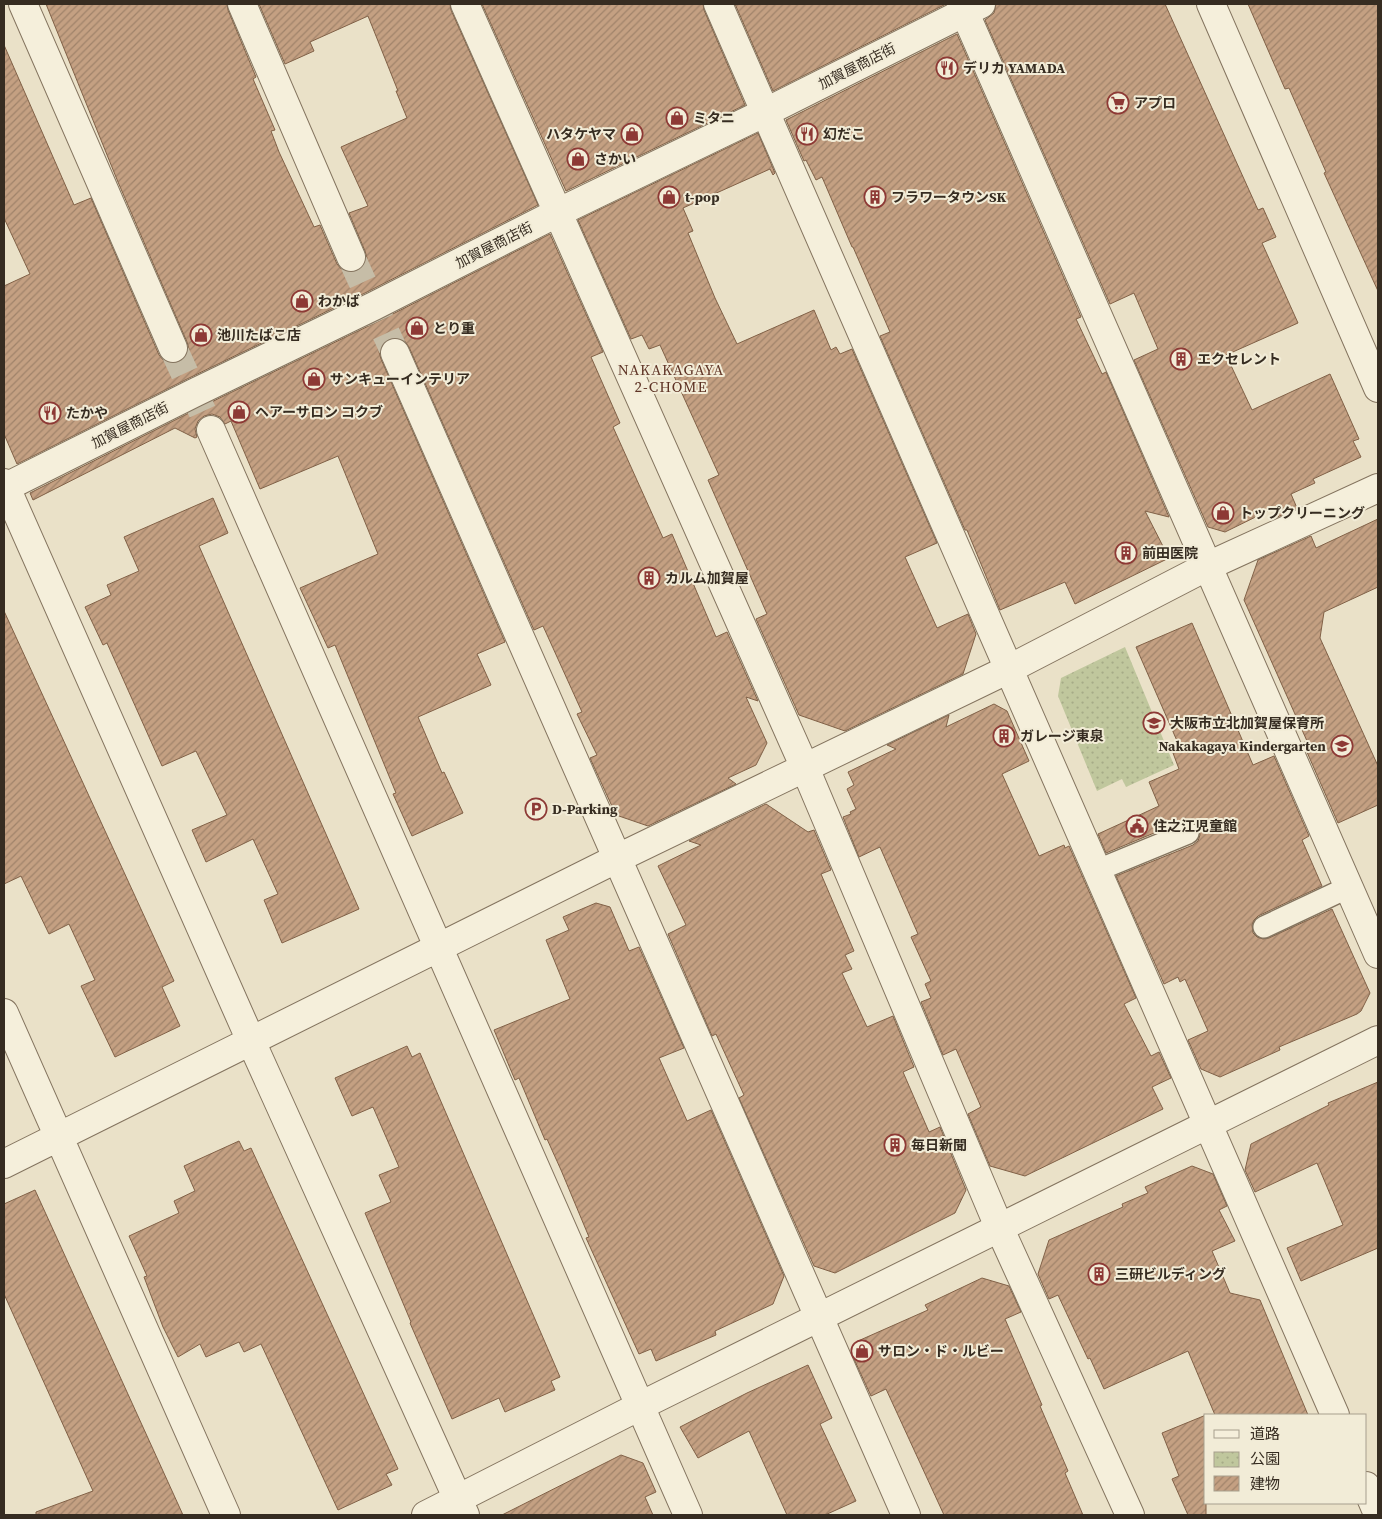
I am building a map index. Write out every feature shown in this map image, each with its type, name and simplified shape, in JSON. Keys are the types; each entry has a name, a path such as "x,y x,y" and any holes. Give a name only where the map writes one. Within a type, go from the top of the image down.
{"street":[{"path":"23,4 173,348"},
{"path":"242,4 351,257"},
{"path":"465,4 806,768 999,1227 1130,1515"},
{"path":"718,4 1335,1414"},
{"path":"1212,4 1378,388"},
{"path":"969,6 1208,566 1378,954"},
{"name":"加賀屋商店街","path":"4,486 383,302 559,212 766,112 969,6"},
{"path":"395,353 906,1515"},
{"path":"211,430 688,1515"},
{"path":"4,486 461,1508"},
{"path":"4,1164 616,859 1009,669 1208,566 1378,488"},
{"path":"4,1012 226,1515"},
{"path":"426,1515 461,1508 640,1406 1378,1040"},
{"path":"1367,1488 1378,1514"}],"lane":[{"path":"1098,870 1188,833"},
{"path":"1264,927 1349,887"}],"green space":[{"path":"1125,647 1174,765 1126,787 1122,779 1097,791 1058,696 1061,678"}],"building":[{"path":"46,4 227,4 256,77 253,79 275,130 271,131 279,152 314,227 320,225 337,264 342,270 350,273 363,267 367,258 349,213 368,206 341,147 407,118 396,91 398,91 368,16 310,42 314,51 285,64 259,4 450,4 538,205 367,292 17,464 4,434 4,286 30,274 4,218 4,45 74,205 91,198 159,355 164,361 171,363 179,362 186,357 189,349 118,182"},
{"path":"482,4 703,4 745,105 566,191"},
{"path":"735,4 946,4 773,91"},
{"path":"996,4 1165,4 1258,210 1263,208 1276,237 1262,243 1298,323 1226,355 1252,410 1330,374 1359,439 1353,441 1361,457 1313,479 1315,483 1291,494 1297,508 1273,519 1278,506 1225,532 1208,527 1134,360 1158,349 1134,293 1110,304 985,20 994,13"},
{"path":"1248,4 1378,4 1378,291 1324,173 1326,172 1289,88 1285,89"},
{"path":"957,34 1081,317 1076,319 1102,374 1106,372 1169,517 1145,511 1169,558 1075,604 1065,582 1000,610 967,530 965,530 880,336 890,332 853,247 822,177 816,180 806,160 804,161 786,120"},
{"path":"758,133 775,173 773,175 770,169 683,208 693,231 688,233 715,298 737,344 814,310 831,350 836,347 840,354 852,349 937,543 905,557 937,628 968,614 976,634 963,674 845,731 799,715 756,619 767,614 708,480 719,475 660,345 649,349 642,335 631,339 578,220"},
{"path":"550,234 603,352 591,357 620,423 613,427 663,538 672,534 716,637 727,632 758,701 746,697 767,743 756,765 728,778 736,784 648,826 616,815 590,758 597,755 577,714 582,712 543,626 534,630 409,347 404,340 396,337 382,344 379,352 381,359 505,642 477,654 491,685 418,717 442,773 444,772 463,813 412,836 393,794 396,793 335,645 328,648 300,588 378,554 338,456 260,489 231,421 225,424 220,417 212,414 204,416 198,421 195,429 197,437 195,438 175,428 33,500 30,493 201,407 381,320"},
{"path":"213,498 228,533 199,546 359,909 282,943 264,900 278,894 253,839 206,862 192,830 227,815 196,751 162,766 107,643 103,645 85,607 111,595 107,585 139,571 124,537"},
{"name":"Nakakagaya Kindergarten","path":"1378,519 1378,587 1324,612 1320,638 1378,766 1378,805 1338,823 1303,743 1307,741 1244,600 1258,560 1311,536 1316,548"},
{"path":"4,611 174,981 162,987 180,1026 115,1057 81,986 95,980 69,924 49,934 21,876 4,884"},
{"path":"1192,623 1253,765 1274,756 1309,836 1302,840 1322,886 1258,916 1252,925 1253,933 1263,939 1269,938 1332,909 1370,993 1361,1011 1357,1014 1279,1047 1280,1050 1220,1077 1201,1069 1188,1040 1208,1031 1185,979 1180,982 1178,977 1164,984 1116,876 1193,845 1198,841 1200,835 1199,828 1196,823 1183,821 1106,853 1098,834 1159,806 1149,782 1179,769 1173,753 1181,750 1136,647"},
{"path":"994,704 1007,711 1029,761 1002,774 1039,856 1064,845 1065,848 1069,846 1136,998 1124,1004 1151,1056 1159,1052 1171,1078 1152,1087 1163,1109 1025,1176 990,1166 968,1114 981,1107 956,1049 943,1055 921,1002 931,998 925,984 931,981 911,937 918,934 880,847 859,857 843,817 851,814 850,812 856,809 847,789 854,785 848,772 896,749 887,745 949,715 946,727"},
{"path":"766,804 808,832 814,830 831,870 821,874 854,951 845,955 852,969 842,973 867,1027 893,1016 914,1067 903,1072 929,1132 940,1127 966,1190 955,1213 835,1273 814,1266 739,1098 744,1095 716,1034 712,1036 668,934 686,925 658,866 701,845 689,841"},
{"path":"596,903 610,907 629,951 639,947 684,1048 659,1058 687,1121 711,1110 784,1276 773,1304 715,1331 716,1335 656,1361 651,1349 639,1354 586,1238 589,1237 561,1170 547,1139 545,1140 519,1078 515,1080 494,1030 570,999 546,940 569,930 563,917"},
{"path":"407,1046 412,1057 420,1053 560,1377 551,1381 555,1390 505,1412 499,1398 452,1419 365,1213 391,1202 379,1175 399,1167 373,1107 352,1116 335,1078"},
{"path":"1378,1082 1378,1248 1301,1281 1287,1248 1343,1225 1317,1163 1255,1192 1245,1170 1251,1144 1329,1105 1328,1103"},
{"path":"239,1141 244,1151 251,1148 398,1469 386,1474 392,1485 338,1510 261,1344 244,1352 239,1342 206,1357 200,1344 178,1357 163,1327 144,1277 147,1276 129,1236 179,1213 174,1201 195,1191 184,1166"},
{"path":"1192,1166 1213,1174 1227,1206 1219,1210 1235,1241 1212,1251 1230,1293 1260,1300 1308,1414 1215,1414 1188,1351 1104,1389 1058,1295 1049,1299 1038,1274 1049,1240 1123,1207 1122,1204 1148,1193 1145,1187"},
{"path":"35,1190 183,1515 36,1515 36,1512 93,1491 4,1294 4,1204"},
{"path":"982,1278 1009,1286 1021,1312 1005,1319 1042,1405 1040,1406 1068,1471 1065,1473 1083,1515 944,1515 886,1389 871,1396 854,1359 858,1341 928,1310 925,1305"},
{"path":"808,1365 832,1418 820,1424 856,1501 825,1515 787,1515 749,1431 698,1458 680,1427"},
{"path":"1204,1416 1204,1504 1206,1504 1206,1515 1188,1515 1172,1479 1179,1476 1162,1433"},
{"path":"621,1455 643,1463 656,1492 645,1497 653,1515 502,1515"}],"tunnel":[{"path":"351,257 395,353"},
{"path":"173,348 211,430"}],"place":[{"name":"デリカ YAMADA","path":"947,68"},
{"name":"アプロ","path":"1118,103"},
{"name":"ミタニ","path":"677,118"},
{"name":"ハタケヤマ","path":"632,134"},
{"name":"幻だこ","path":"807,134"},
{"name":"さかい","path":"578,159"},
{"name":"t-pop","path":"669,197"},
{"name":"フラワータウンSK","path":"875,197"},
{"name":"わかば","path":"302,301"},
{"name":"とり重","path":"417,328"},
{"name":"池川たばこ店","path":"201,335"},
{"name":"エクセレント","path":"1181,359"},
{"name":"サンキューインテリア","path":"314,379"},
{"name":"ヘアーサロン コクブ","path":"239,412"},
{"name":"たかや","path":"50,413"},
{"name":"トップクリーニング","path":"1223,513"},
{"name":"前田医院","path":"1126,553"},
{"name":"カルム加賀屋","path":"649,578"},
{"name":"大阪市立北加賀屋保育所","path":"1154,723"},
{"name":"ガレージ東泉","path":"1004,736"},
{"name":"Nakakagaya Kindergarten","path":"1342,746"},
{"name":"D-Parking","path":"536,809"},
{"name":"住之江児童館","path":"1137,826"},
{"name":"毎日新聞","path":"895,1145"},
{"name":"三研ビルディング","path":"1099,1274"},
{"name":"サロン・ド・ルビー","path":"862,1351"}],"district":[{"name":"NAKAKAGAYA 2-CHOME","path":"671,378"}]}
